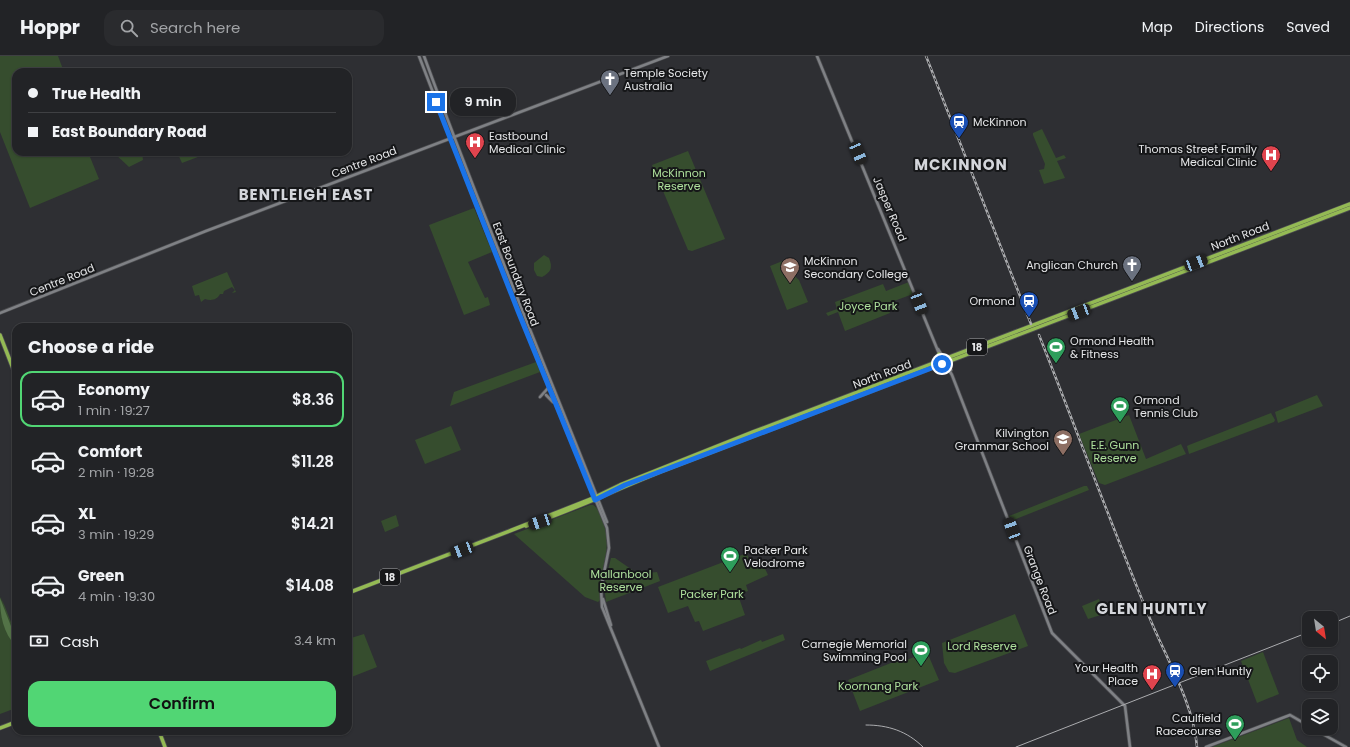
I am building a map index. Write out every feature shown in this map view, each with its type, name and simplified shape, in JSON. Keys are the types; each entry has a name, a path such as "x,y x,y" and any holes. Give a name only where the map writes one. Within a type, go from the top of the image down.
{"highway":[{"name":"North Road","path":"1314,220 1350,204"},
{"name":"North Road","path":"780,424 1314,220 1350,208"},
{"path":"0,336 12,366"},
{"path":"934,364 939,354"},
{"name":"North Road","path":"352,591 596,498 665,469 945,361"},
{"name":"North Road","path":"512,530 549,519 590,503 596,498"},
{"path":"0,729 12,724"},
{"path":"160,735 165,747"}],"main road":[{"name":"East Boundary Road","path":"419,56 446,129 555,403 596,498"},
{"name":"East Boundary Road","path":"424,56 462,159 524,317 594,487 596,498"},
{"name":"Centre Road","path":"0,313 130,260 668,56"},
{"name":"Jasper Road","path":"817,56 939,354 945,361"},
{"path":"422,63 426,62"},
{"path":"445,125 446,116"},
{"path":"446,129 450,125"},
{"path":"456,143 465,133"},
{"path":"460,164 462,159"},
{"path":"524,317 524,325"},
{"name":"Jasper Road","path":"937,347 945,361"},
{"name":"Grange Road","path":"945,361 952,375 1052,633 1125,706 1130,747"},
{"path":"540,397 549,387"},
{"path":"546,395 555,403"},
{"path":"594,487 603,495 599,506"},
{"path":"596,498 609,528 611,542 603,586 603,605 659,747"},
{"path":"590,503 599,506"},
{"path":"1206,747 1290,715 1302,722"},
{"path":"1325,735 1346,747"}],"green space":[{"path":"0,56 58,56 62,68 12,68 12,156 90,156 99,179 30,208 0,132"},
{"path":"1042,129 1056,158 1064,155 1066,158 1057,161 1065,178 1044,184 1039,170 1044,169 1045,164 1033,135 1033,133"},
{"name":"McKinnon Reserve","path":"688,151 725,239 692,251 688,250 652,165"},
{"path":"117,156 142,156 143,160 129,167"},
{"path":"179,156 200,156 182,163"},
{"path":"474,208 492,252 468,262 485,298 488,297 490,305 464,315 429,225"},
{"path":"544,255 549,258 551,267 542,277 537,276 534,270 534,263"},
{"path":"785,260 790,272 799,280 808,302 787,310 770,266"},
{"path":"227,272 236,292 232,293 235,290 232,287 224,291 223,294 220,294 216,299 205,299 201,302 199,295 195,296 192,286"},
{"name":"Joyce Park","path":"909,282 913,294 886,304 890,313 845,331 838,312 828,316 826,313 837,309 835,302 883,284 886,291"},
{"path":"536,362 540,372 450,406 454,392"},
{"path":"1317,395 1323,406 1278,423 1275,412"},
{"path":"1271,413 1275,420 1274,422 1189,454 1187,446 1189,445"},
{"name":"E.E. Gunn Reserve","path":"1129,415 1146,459 1181,444 1186,454 1105,485 1099,483 1079,434"},
{"path":"451,426 461,450 425,464 415,440"},
{"path":"1087,486 1089,490 1011,521 1009,516"},
{"path":"593,505 598,511 607,539 601,579 600,600 598,602 585,597 514,534"},
{"path":"396,515 399,526 385,532 381,521"},
{"name":"Packer Park","path":"747,553 750,562 760,558 768,575 746,585 748,591 738,595 745,615 703,631 699,621 695,622 688,606 668,613 658,587"},
{"name":"Mallanbool Reserve","path":"611,558 615,558 638,574 657,572 660,581 606,602 604,586"},
{"path":"0,594 12,625 12,710 0,714 0,597 4,605"},
{"path":"0,598 12,629 12,641 5,630"},
{"path":"1099,599 1104,614 1088,619 1082,606"},
{"name":"Lord Reserve","path":"1015,614 1028,646 955,673 949,672 944,663 942,643"},
{"path":"364,634 377,667 352,677 352,638"},
{"path":"783,634 785,640 710,671 706,661 740,648 741,649 761,640 762,642"},
{"name":"Koornang Park","path":"927,652 939,680 916,689 914,683 909,685 911,691 860,711 848,680 901,659 904,661"},
{"path":"1263,652 1279,694 1257,703 1241,661"},
{"path":"1289,718 1297,740 1307,747 1212,747"}],"tram line":[{"path":"1338,621 1350,616"},
{"path":"1016,747 1302,635"},
{"path":"866,725 882,726 897,730 917,741 923,747"}],"railway":[{"path":"926,56 1031,324"},
{"path":"1039,335 1134,579 1184,697 1195,731 1197,747"}],"place":[{"name":"Temple Society Australia","path":"610,96"},
{"name":"McKinnon","path":"959,139"},
{"name":"Eastbound Medical Clinic","path":"475,159"},
{"name":"Thomas Street Family Medical Clinic","path":"1271,172"},
{"name":"Anglican Church","path":"1132,282"},
{"name":"McKinnon Secondary College","path":"790,284"},
{"name":"Ormond","path":"1029,318"},
{"name":"Ormond Health & Fitness","path":"1056,364"},
{"name":"Ormond Tennis Club","path":"1120,423"},
{"name":"Kilvington Grammar School","path":"1063,456"},
{"name":"Packer Park Velodrome","path":"730,573"},
{"name":"Carnegie Memorial Swimming Pool","path":"921,667"},
{"name":"Glen Huntly","path":"1175,688"},
{"name":"Your Health Place","path":"1152,691"},
{"name":"Caulfield Racecourse","path":"1235,741"}],"district":[{"name":"MCKINNON","path":"961,165"},
{"name":"BENTLEIGH EAST","path":"306,195"},
{"name":"GLEN HUNTLY","path":"1152,609"}],"route":[{"path":"436,102 472,196 595,500 625,485 942,364"}]}
